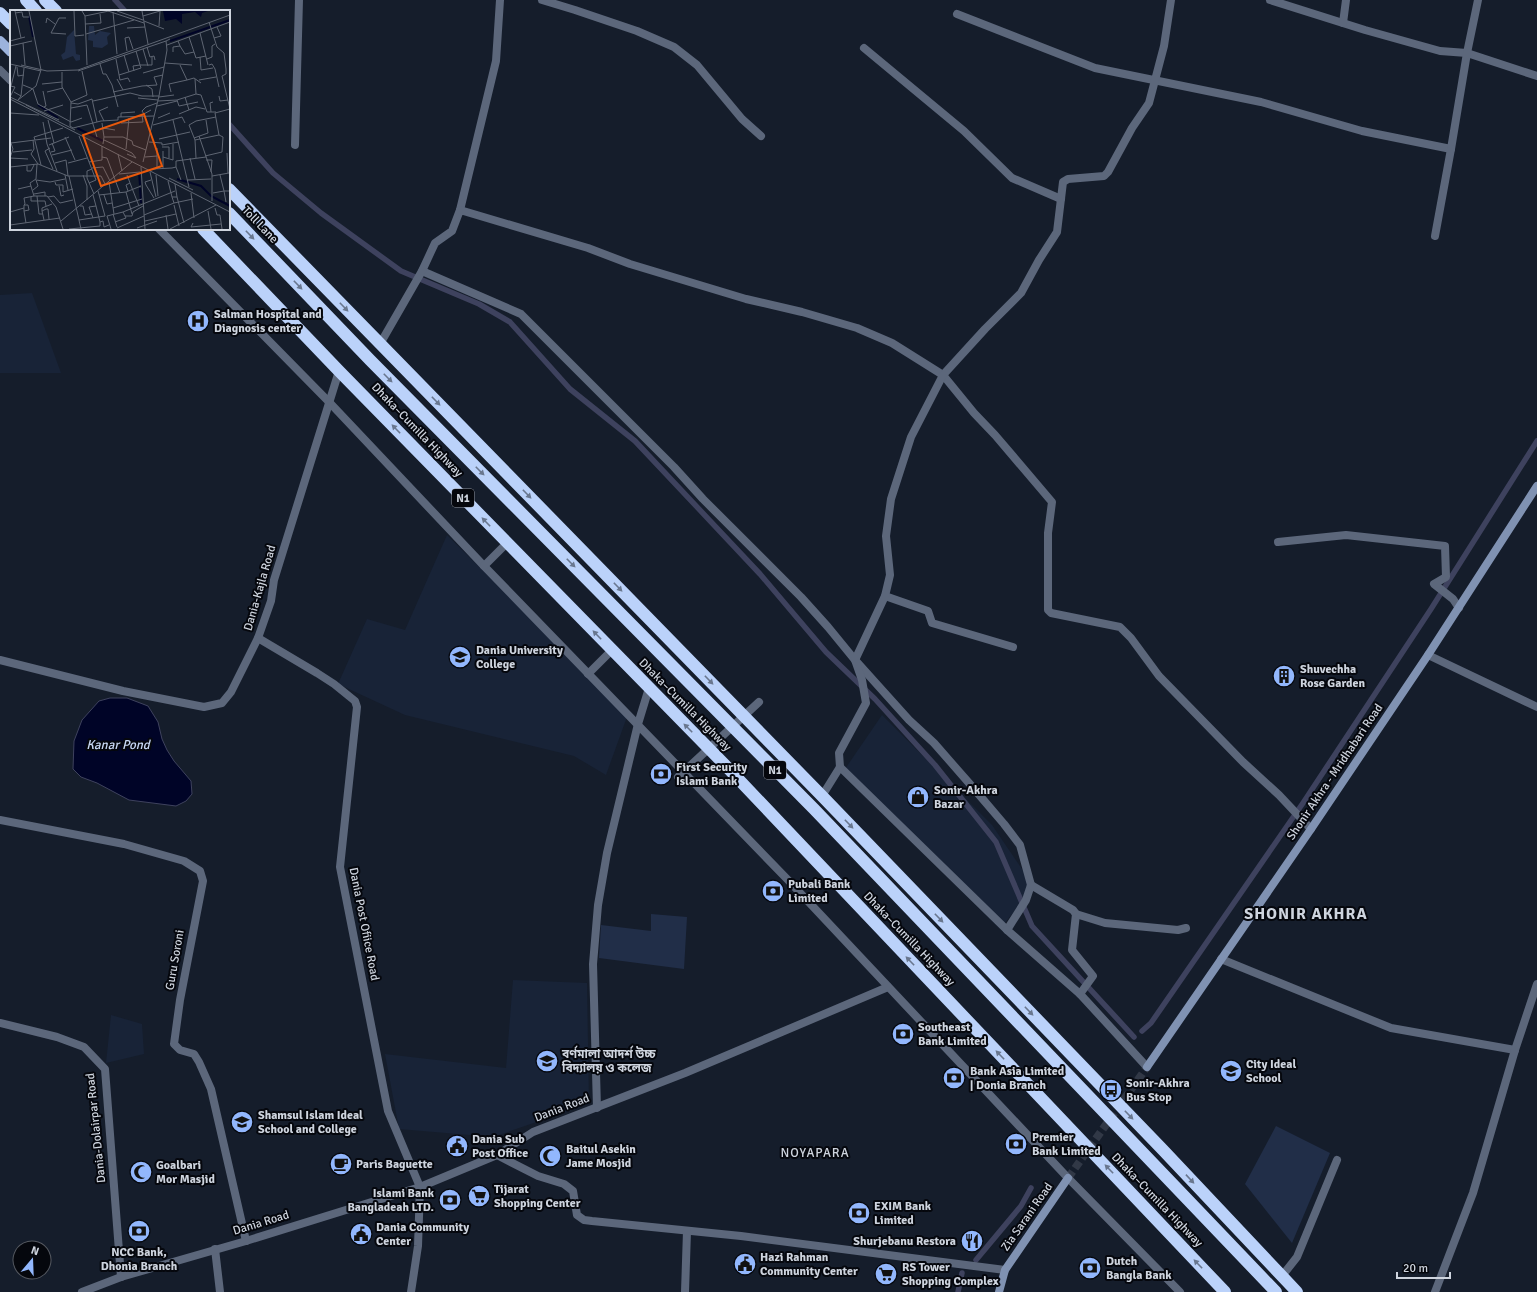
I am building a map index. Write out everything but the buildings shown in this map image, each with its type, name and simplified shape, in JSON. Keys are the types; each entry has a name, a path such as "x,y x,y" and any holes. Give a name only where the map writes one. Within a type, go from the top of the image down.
{"highway":[{"path":"26,0 35,10"},
{"path":"45,0 55,10"},
{"path":"0,13 10,23"},
{"path":"230,190 822,796 1152,1139 1296,1292"},
{"name":"Toll Lane","path":"230,214 271,257"},
{"name":"Dhaka–Cumilla Highway","path":"204,230 339,371 725,765 1225,1292"},
{"name":"Dhaka–Cumilla Highway","path":"271,257 398,388 814,809 1276,1292"}],"main road":[{"path":"0,41 10,51"},
{"name":"Shonir Akhra - Mridhabari Road","path":"1147,1067 1311,829 1428,655 1537,486"},
{"name":"Zia Sarani Road","path":"999,1292 1005,1270 1068,1178"}],"street":[{"path":"295,145 299,0"},
{"path":"380,344 435,243 452,231 460,210 496,61 500,0"},
{"path":"542,0 637,31 674,47 697,65 742,119 760,136"},
{"path":"822,796 840,766 839,753 866,703 862,680 855,660 885,596 890,575 886,536 891,499 911,437 943,375 985,329 1021,293 1039,260 1057,232 1063,182 1068,179 1104,176 1108,172 1132,128 1149,102 1164,46 1171,0"},
{"path":"1270,0 1440,51 1466,53 1537,76"},
{"path":"1343,23 1346,0"},
{"path":"1434,236 1451,149 1466,53 1478,0"},
{"path":"956,14 1095,68 1261,102 1362,131 1451,149"},
{"path":"864,48 964,131 1012,178 1061,199"},
{"path":"0,70 10,80"},
{"path":"460,210 588,248 630,264 725,293 857,328 892,343 943,375 974,413 995,435 1052,502 1048,533 1048,610 1051,613 1120,627 1131,638 1159,676 1243,762 1279,794 1311,829"},
{"path":"160,230 330,403 484,566 638,724 681,775 788,880 1068,1178 1180,1292"},
{"path":"421,271 521,314 801,597 909,720 934,744 1004,824 1020,845 1031,885 1026,900 1007,930"},
{"name":"Dania-Kajla Road","path":"0,660 123,691 204,707 222,703 231,692 258,638 271,601 274,580 339,371"},
{"path":"1278,542 1346,535 1445,546 1446,577 1434,584 1453,599 1459,608"},
{"path":"484,566 507,543"},
{"path":"885,596 928,611 932,623 1013,647"},
{"name":"Dania Post Ofiice Road","path":"258,638 334,684 355,701 357,707 340,867 388,1111 420,1188"},
{"path":"588,674 612,650"},
{"path":"1428,655 1537,707"},
{"path":"597,1108 593,964 598,905 607,853 638,724 649,688"},
{"path":"681,775 759,702"},
{"path":"840,766 1007,930 1080,994 1147,1067"},
{"name":"Guru Soroni","path":"0,820 124,844 184,861 200,870 203,880 180,1000 174,1044 180,1050 194,1054 211,1089 246,1241"},
{"path":"1031,885 1073,910 1076,914 1105,923 1178,930 1186,928"},
{"path":"1076,914 1072,950 1094,976 1080,994"},
{"path":"1221,959 1391,1028 1515,1050"},
{"path":"1435,1292 1473,1193 1515,1050 1537,984"},
{"name":"Dania Road","path":"82,1292 121,1277 420,1188 497,1155 533,1132 685,1073 888,987"},
{"name":"Dania-Dolairpar Road","path":"0,1023 57,1037 84,1047 105,1069 121,1277"},
{"path":"497,1155 538,1176 564,1184 573,1191 577,1215 584,1220 748,1237 1005,1270"},
{"path":"1282,1276 1297,1257 1337,1160"},
{"path":"411,1292 418,1246 420,1188"},
{"path":"685,1292 687,1231"},
{"path":"215,1249 220,1292"}],"shaded area":[{"path":"32,293 61,373 0,373 0,295"},
{"name":"Dania University College","path":"447,535 628,714 606,775 574,756 405,715 338,684 367,619 405,630"},
{"name":"Sonir-Akhra Bazar","path":"882,715 992,825 1024,872 1030,892 1000,929 845,769"},
{"path":"651,914 687,917 684,969 599,958 601,925 651,931"},
{"name":"বর্ণমালা আদর্শ উচ্চ বিদ্যালয় ও কলেজ","path":"513,980 587,983 589,1104 493,1137 399,1129 385,1054 506,1068"},
{"path":"111,1015 142,1024 144,1054 106,1063"},
{"path":"1276,1126 1330,1153 1292,1243 1245,1184"}],"water":[{"name":"Kanar Pond","path":"110,698 127,698 148,706 158,722 162,739 167,750 191,781 192,794 186,801 176,806 129,800 97,783 81,777 73,769 74,741 82,720 99,701"}],"waterway":[{"path":"115,0 124,10"},
{"path":"230,125 273,173 321,213 401,271 479,304 510,322 570,389 635,441 760,574 826,652 875,699 935,765 996,842 1032,926 1134,1037"},
{"path":"1142,1031 1151,1023 1303,803 1431,609 1537,441"},
{"path":"976,1260 1021,1206 1031,1188"},
{"path":"958,1292 962,1273"}],"tunnel":[{"path":"1068,1178 1147,1067"}],"place":[{"name":"Salman Hospital and Diagnosis center","path":"198,321"},
{"name":"Dania University College","path":"460,657"},
{"name":"Shuvechha Rose Garden","path":"1284,676"},
{"name":"First Security Islami Bank","path":"661,774"},
{"name":"Sonir-Akhra Bazar","path":"918,797"},
{"name":"Pubali Bank Limited","path":"773,891"},
{"name":"Southeast Bank Limited","path":"903,1034"},
{"name":"বর্ণমালা আদর্শ উচ্চ বিদ্যালয় ও কলেজ","path":"547,1061"},
{"name":"City Ideal School","path":"1231,1071"},
{"name":"Bank Asia Limited | Donia Branch","path":"954,1078"},
{"name":"Sonir-Akhra Bus Stop","path":"1111,1090"},
{"name":"Shamsul Islam Ideal School and College","path":"242,1122"},
{"name":"Premier Bank Limited","path":"1016,1144"},
{"name":"Dania Sub Post Office","path":"457,1146"},
{"name":"Baitul Asekin Jame Mosjid","path":"550,1156"},
{"name":"Paris Baguette","path":"341,1164"},
{"name":"Goalbari Mor Masjid","path":"141,1172"},
{"name":"Tijarat Shopping Center","path":"479,1196"},
{"name":"Islami Bank Bangladeah LTD.","path":"450,1200"},
{"name":"EXIM Bank Limited","path":"859,1213"},
{"name":"NCC Bank, Dhonia Branch","path":"139,1231"},
{"name":"Dania Community Center","path":"361,1234"},
{"name":"Shurjebanu Restora","path":"972,1241"},
{"name":"Hazi Rahman Community Center","path":"745,1264"},
{"name":"Dutch Bangla Bank","path":"1090,1268"},
{"name":"RS Tower Shopping Complex","path":"886,1274"}],"district":[{"name":"SHONIR AKHRA","path":"1306,914"},
{"name":"NOYAPARA","path":"815,1153"}]}
